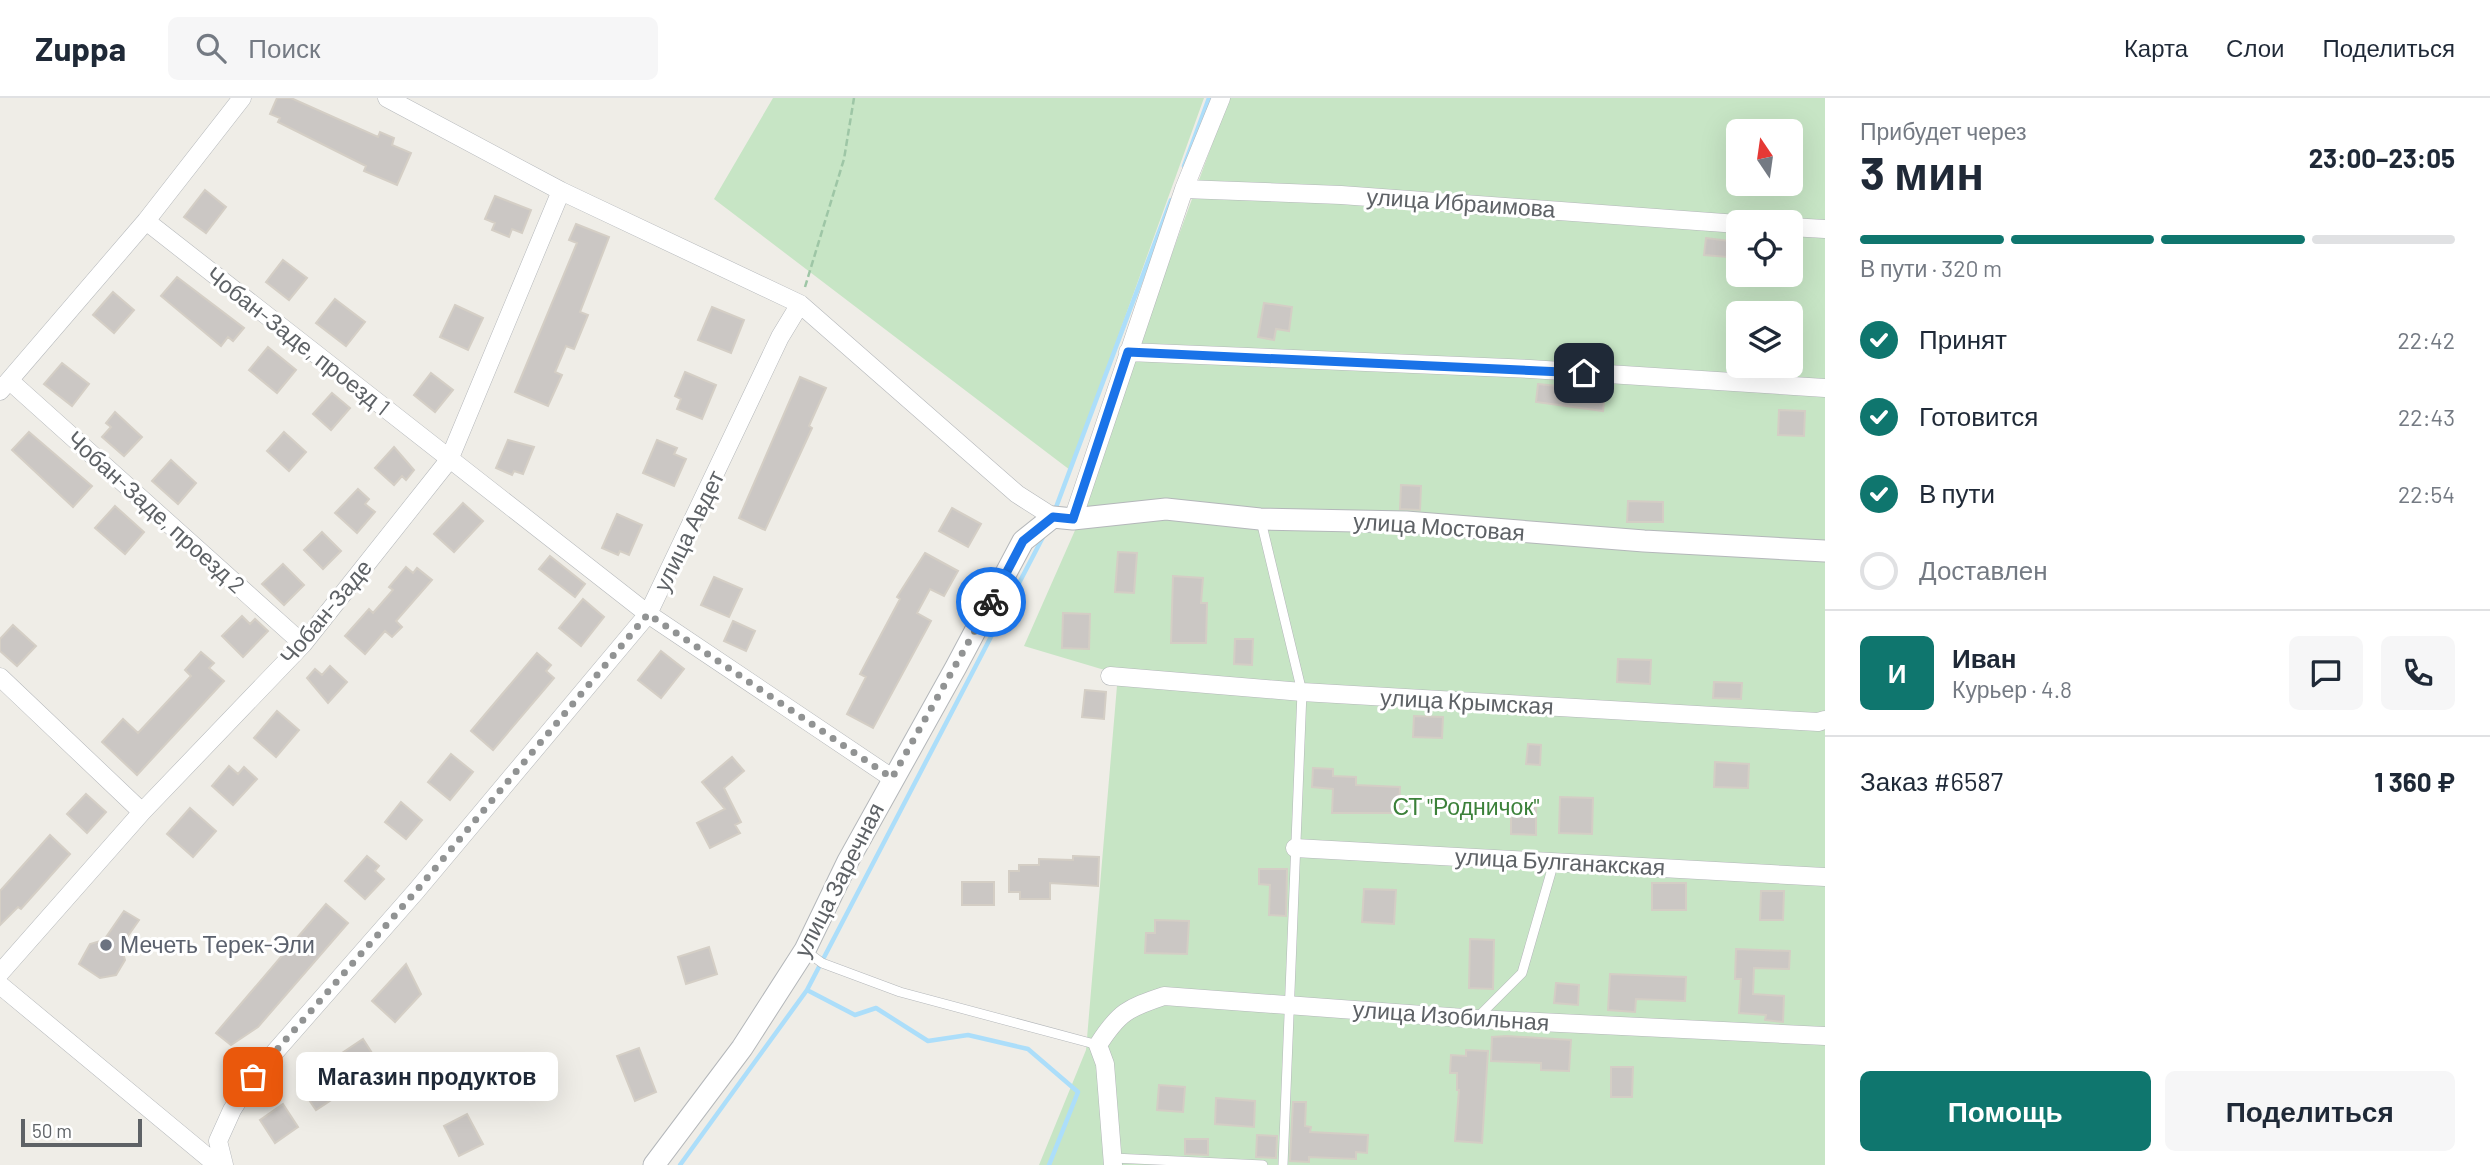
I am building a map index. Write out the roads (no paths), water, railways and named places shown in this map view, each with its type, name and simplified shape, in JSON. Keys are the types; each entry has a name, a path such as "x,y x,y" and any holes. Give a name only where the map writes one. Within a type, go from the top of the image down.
{"street":[{"path":"5,386 146,221 242,98"},
{"path":"387,98 561,191 800,304 1017,494 1063,518 1128,352 1184,189 1221,98"},
{"name":"улица Ибраимова","path":"1184,189 1342,195 1726,223"},
{"name":"Чобан-Заде","path":"0,973 142,812 303,644 449,460 561,191"},
{"name":"Чобан-Заде, проезд 1","path":"146,221 648,614 892,778"},
{"path":"1803,228 1825,229"},
{"name":"улица Авдет","path":"224,1165 219,1141 232,1110 253,1077 417,890 648,614 780,337 800,304"},
{"path":"1128,352 1530,369 1825,388"},
{"name":"Чобан-Заде, проезд 2","path":"5,386 303,644"},
{"name":"улица Мостовая","path":"1063,518 1166,509 1260,519 1406,522 1644,541 1825,551"},
{"name":"улица Заречная","path":"654,1165 742,1048 805,950 892,778 956,667 1023,541 1063,518"},
{"name":"улица Крымская","path":"1110,676 1302,692 1804,721 1825,720"},
{"path":"0,677 142,812"},
{"name":"улица Булганакская","path":"1295,848 1825,877"},
{"path":"0,985 217,1165"},
{"name":"улица Изобильная","path":"1098,1045 1115,1018 1138,1005 1164,996 1477,1018 1825,1036"},
{"path":"1098,1045 1105,1064 1113,1162"}],"lane":[{"path":"1260,519 1302,692 1283,1165"},
{"path":"1477,1018 1522,973 1554,861"},
{"path":"805,950 822,963 900,992 1098,1045"},
{"path":"1113,1162 1263,1165"}],"waterway":[{"path":"1184,166 1209,98"},
{"path":"1055,510 1171,200"},
{"path":"680,1165 807,990 1043,537"},
{"path":"807,990 855,1015 876,1008 928,1041 968,1035 1028,1049 1078,1092 1049,1165"}],"place":[{"name":"Мечеть Терек-Эли","path":"106,945"},
{"name":"Магазин продуктов","path":"253,1077"}],"park label":[{"name":"СТ \"Родничок\"","path":"1466,807"}]}
